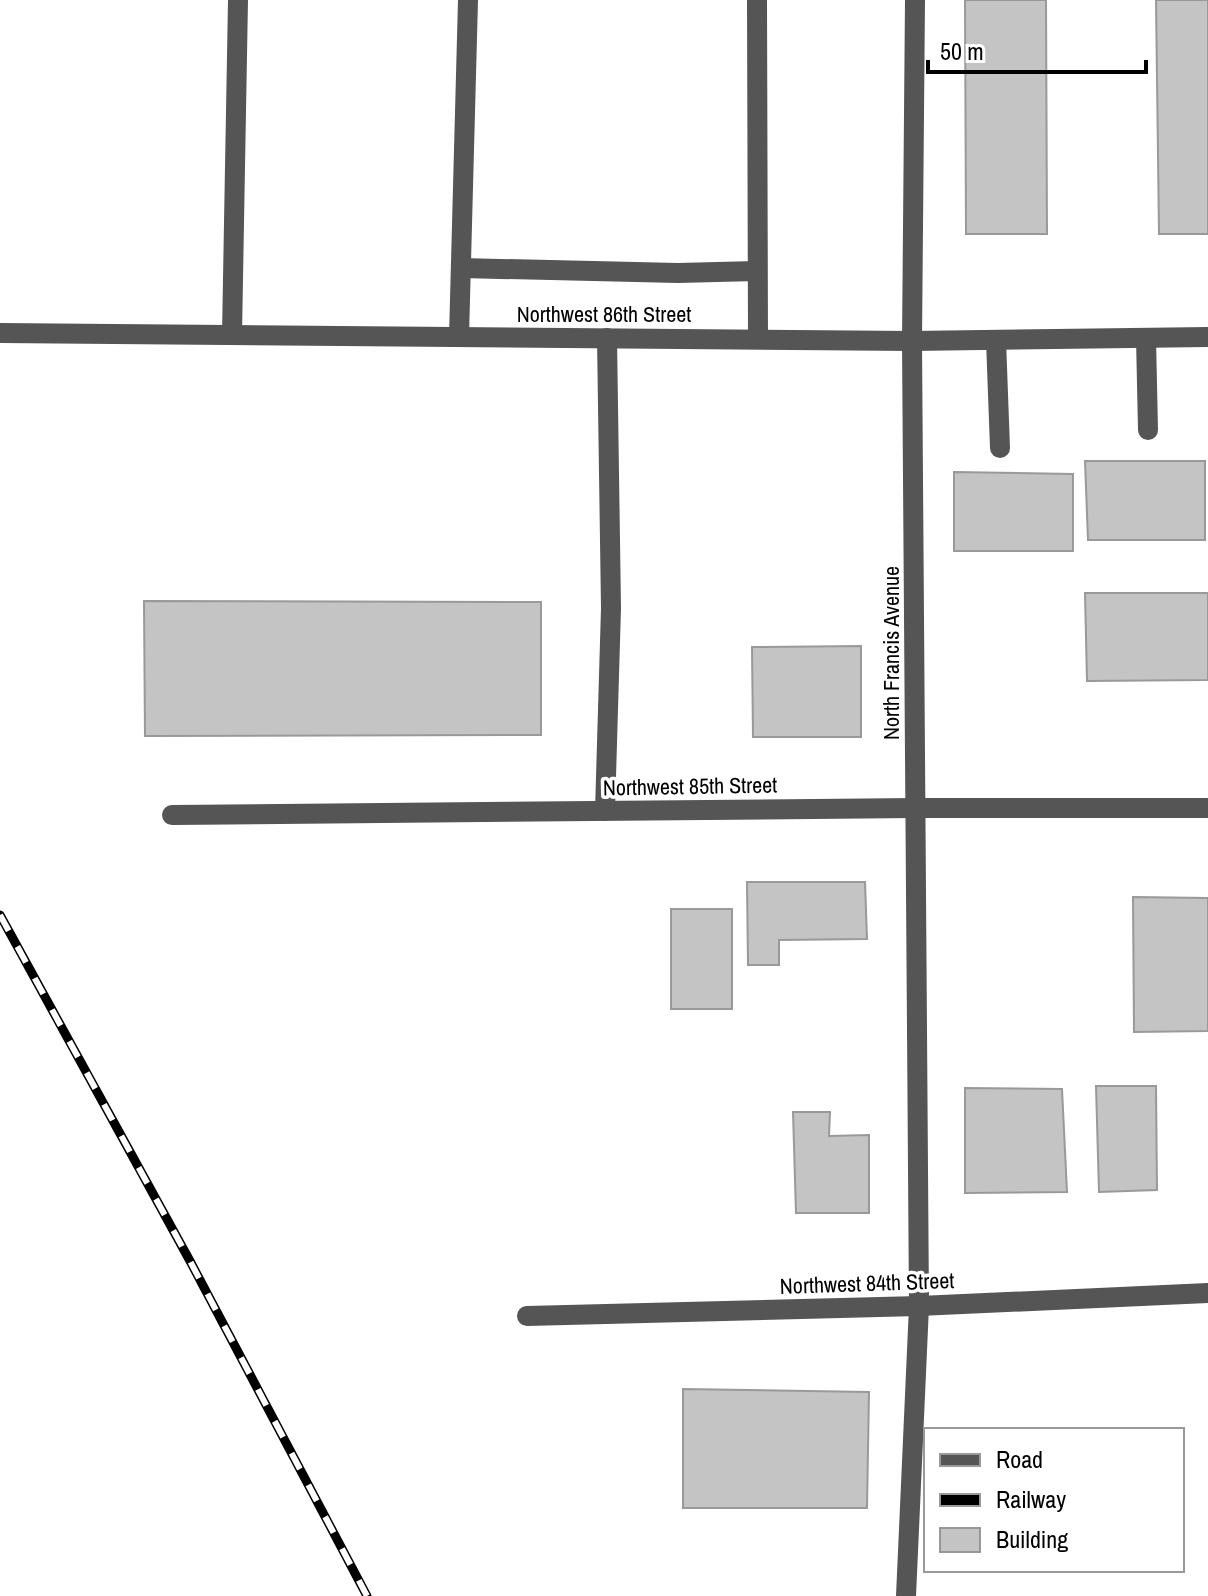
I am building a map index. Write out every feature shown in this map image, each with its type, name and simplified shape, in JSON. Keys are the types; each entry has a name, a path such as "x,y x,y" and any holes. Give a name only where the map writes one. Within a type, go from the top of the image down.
{"street":[{"path":"232,335 238,0"},
{"path":"459,337 468,0"},
{"path":"757,0 758,338"},
{"name":"North Francis Avenue","path":"906,1596 919,1306 912,341 915,0"},
{"path":"461,268 678,273 757,271"},
{"name":"Northwest 86th Street","path":"0,333 912,341 1208,337"},
{"path":"605,811 611,608 607,338"},
{"path":"1146,338 1148,430"},
{"path":"996,340 1000,448"},
{"name":"Northwest 85th Street","path":"172,815 1208,808"},
{"name":"Northwest 84th Street","path":"527,1316 919,1306 1208,1293"}],"building":[{"path":"965,0 1046,0 1047,234 966,234"},
{"path":"1156,0 1208,0 1208,234 1159,234"},
{"path":"1085,461 1205,461 1205,540 1088,540"},
{"path":"954,472 1073,474 1073,551 954,551"},
{"path":"1085,593 1208,593 1208,680 1087,681"},
{"path":"144,601 541,602 541,735 145,736"},
{"path":"861,646 861,737 753,737 752,647"},
{"path":"747,882 865,882 867,939 779,940 779,965 748,965"},
{"path":"1133,897 1208,898 1208,1031 1134,1032"},
{"path":"671,909 732,909 732,1009 671,1009"},
{"path":"1096,1086 1156,1086 1157,1190 1099,1192"},
{"path":"965,1088 1062,1089 1067,1192 965,1193"},
{"path":"793,1112 830,1112 829,1136 869,1135 869,1213 796,1213"},
{"path":"683,1389 869,1392 867,1508 683,1508"}],"railway":[{"path":"0,915 190,1261 367,1596"}]}
